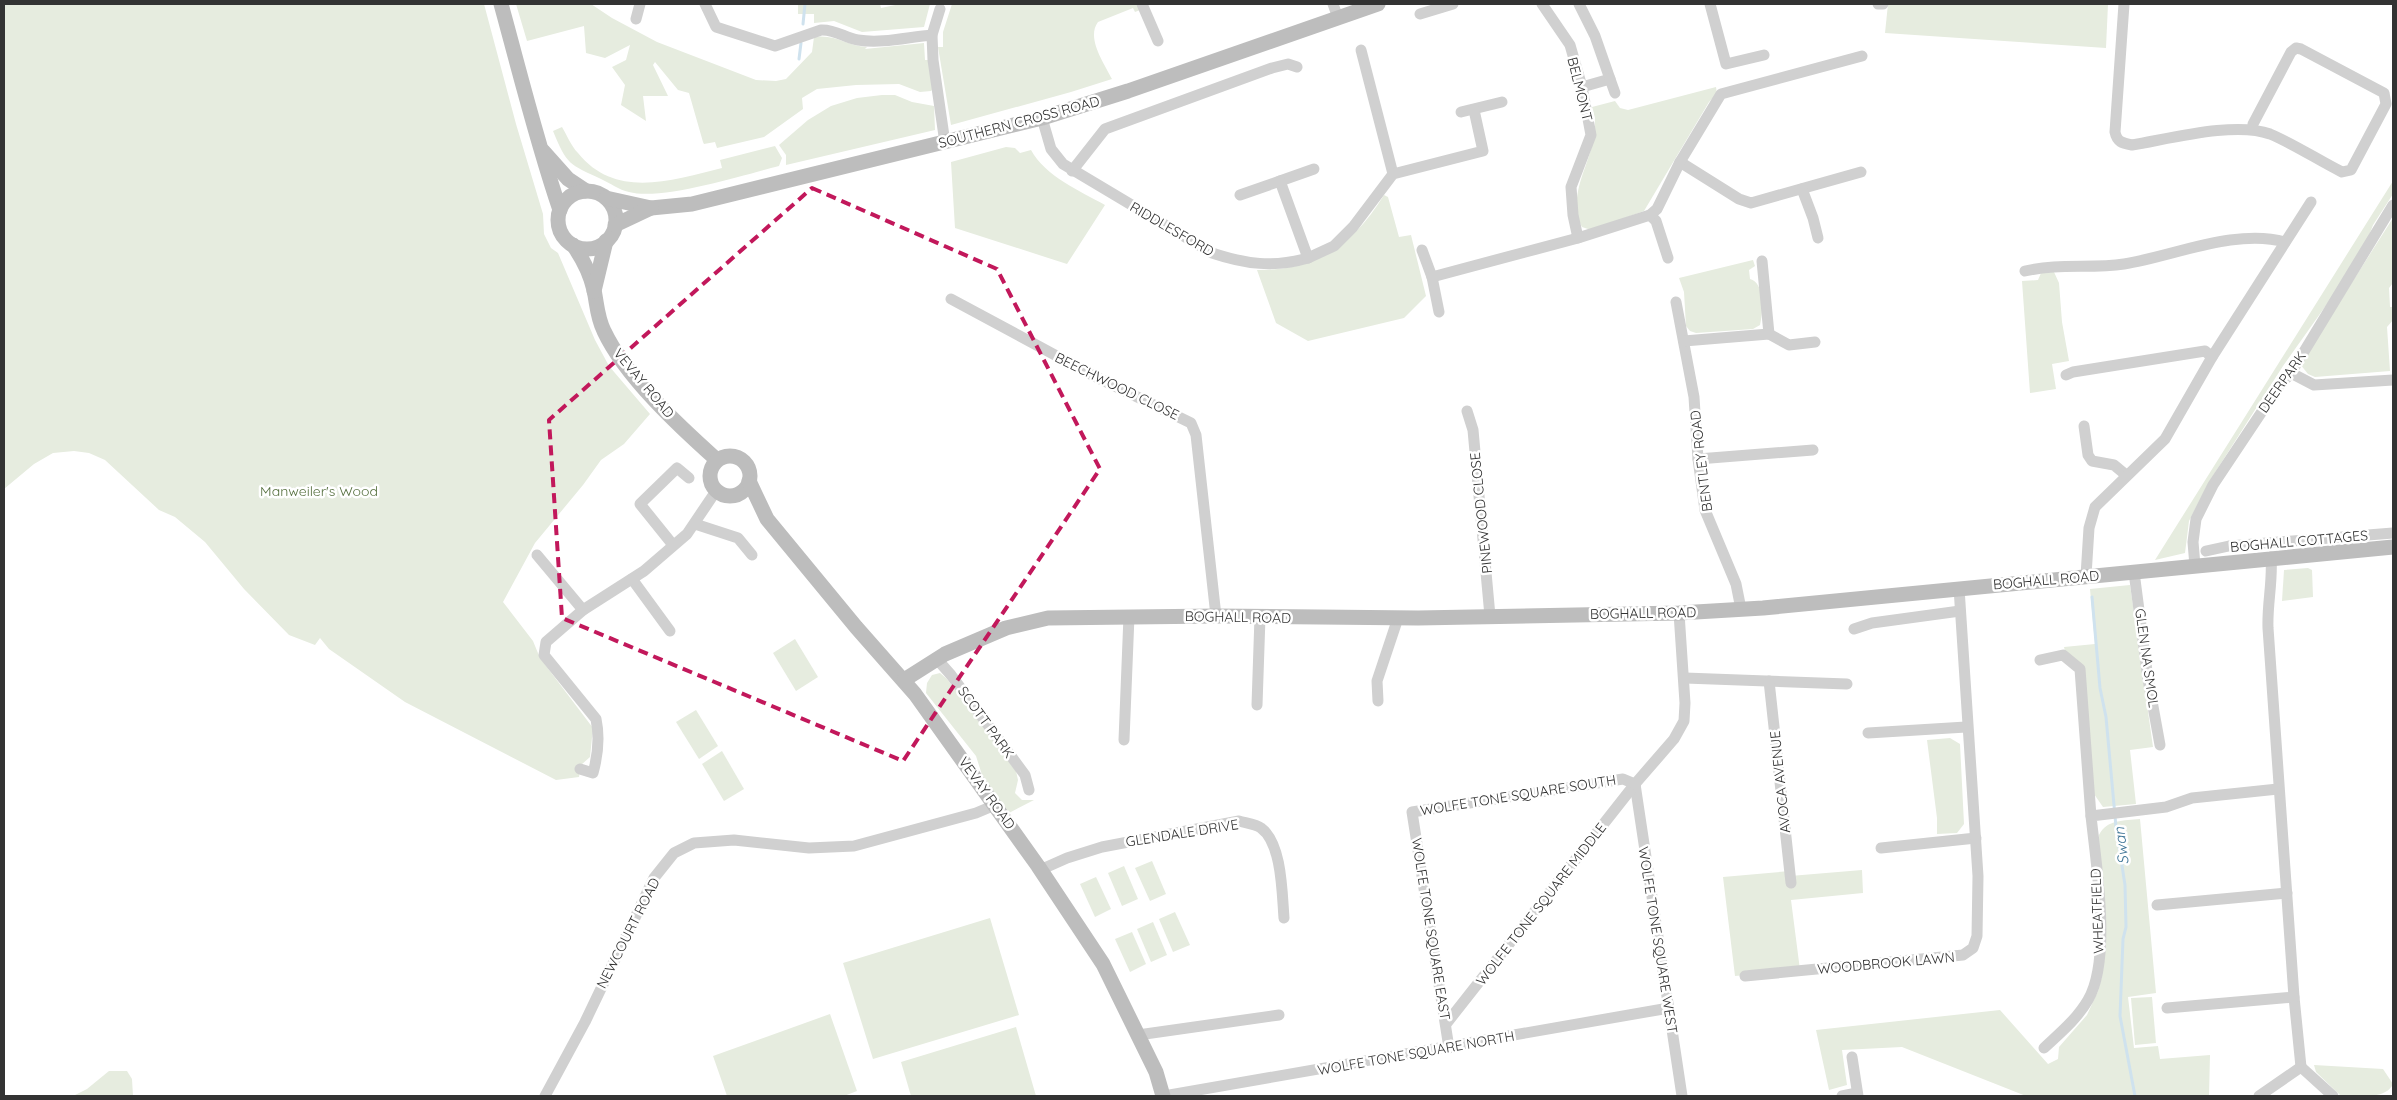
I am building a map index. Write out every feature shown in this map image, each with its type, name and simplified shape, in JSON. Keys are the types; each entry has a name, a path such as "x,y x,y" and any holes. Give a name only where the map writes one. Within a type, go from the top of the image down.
{"main road":[{"path":"501,4 548,176 560,210"},
{"name":"SOUTHERN CROSS ROAD","path":"606,198 651,208 692,204 946,143 1042,118 1336,11 1378,4"},
{"path":"542,150 568,179 586,191 594,192 606,198 615,213 616,225 606,241 591,248 573,245 561,232 558,219 560,210 568,198 586,191"},
{"name":"SOUTHERN CROSS ROAD","path":"616,225 651,208"},
{"name":"VEVAY ROAD","path":"594,291 606,241"},
{"name":"VEVAY ROAD","path":"573,245 585,263 594,291 598,318 613,347 628,368 691,437 717,460 731,455 740,458 748,468 749,481 767,519"},
{"path":"716,491 709,474 717,460"},
{"path":"736,495 746,488 749,481"},
{"name":"VEVAY ROAD","path":"716,491 727,496 736,495 767,519 856,627 904,680 995,805 1103,964 1156,1072 1164,1096"},
{"name":"BOGHALL ROAD","path":"904,680 936,658 1006,628 1034,620 1082,616 1398,618 1679,613 1741,609 2195,566 2271,557 2304,548 2393,547"}],"street":[{"path":"636,19 640,4"},
{"path":"705,4 716,27 775,46 810,33 828,30 849,38 875,41 932,35"},
{"path":"1142,4 1158,41"},
{"path":"1420,14 1453,4"},
{"name":"BELMONT","path":"1542,4 1570,45 1582,87 1591,135 1571,187 1573,215 1578,238"},
{"path":"1580,4 1595,36 1615,93"},
{"path":"1710,4 1726,64 1764,56"},
{"path":"1878,4 1883,4"},
{"path":"2124,4 2115,132 2117,139 2122,143 2132,145 2226,130 2253,130 2270,134 2342,172 2347,172 2351,170 2386,104 2387,98 2377,89 2296,48 2291,52 2254,124 2253,130"},
{"path":"940,9 932,35 933,60 946,143"},
{"path":"1361,50 1393,174 1483,150 1474,110"},
{"path":"1432,277 1578,238 1650,215 1657,209 1680,162 1721,94 1862,56"},
{"path":"1072,171 1105,129 1272,68 1288,64 1297,66"},
{"path":"1582,87 1610,79"},
{"path":"1461,112 1502,102"},
{"name":"RIDDLESFORD","path":"1042,118 1051,149 1063,164 1072,171 1212,253 1237,262 1267,265 1288,264 1308,258 1334,246 1353,227 1393,174"},
{"path":"1680,162 1739,199 1751,203 1861,172"},
{"path":"1240,195 1314,169"},
{"path":"1280,181 1308,258"},
{"path":"1802,189 1818,238"},
{"path":"2086,576 2092,513 2095,507 2165,438 2212,357 2311,202"},
{"name":"DEERPARK","path":"2195,566 2193,542 2196,519 2213,485 2279,386 2291,373 2393,205"},
{"path":"1650,215 1656,221 1668,258"},
{"path":"2025,271 2047,266 2122,264 2216,243 2269,238 2285,242"},
{"path":"1422,250 1432,277 1439,312"},
{"path":"1762,261 1769,334"},
{"name":"BEECHWOOD CLOSE","path":"951,299 1092,375 1191,423 1196,435 1216,616"},
{"name":"BENTLEY ROAD","path":"1676,302 1694,397 1698,459 1705,510 1736,584 1741,609"},
{"path":"1684,340 1769,334 1789,345 1815,342"},
{"path":"2066,375 2073,372 2179,354 2205,351 2212,357"},
{"path":"2291,373 2314,385 2393,380"},
{"name":"PINEWOOD CLOSE","path":"1467,411 1473,430 1490,616"},
{"path":"2084,426 2088,455 2092,461 2114,465 2126,475"},
{"path":"1698,459 1813,450"},
{"path":"673,545 640,504 677,468 689,478"},
{"path":"580,769 593,773 598,754 596,719 544,654 546,642 583,610 644,572 694,524 716,491"},
{"path":"694,524 738,538 752,555"},
{"name":"BOGHALL COTTAGES","path":"2206,551 2229,546 2304,548 2393,533"},
{"path":"537,555 583,610"},
{"path":"2271,557 2271,585 2267,611 2278,789 2301,1067 2333,1096"},
{"name":"GLEN NA SMOL","path":"2134,572 2148,679 2160,745"},
{"path":"632,579 670,631"},
{"name":"WOODBROOK LAWN","path":"1746,976 1963,955 1973,948 1977,936 1976,838 1966,727 1959,588"},
{"path":"1854,629 1872,623 1960,611"},
{"path":"1635,784 1661,756 1674,739 1684,721 1685,678 1679,613"},
{"path":"1124,740 1129,616"},
{"path":"1257,705 1260,617"},
{"path":"1378,701 1377,681 1398,618"},
{"name":"WHEATFIELD","path":"2040,660 2063,655 2080,669 2100,915 2099,968 2089,999 2070,1025 2044,1048"},
{"name":"SCOTT PARK","path":"936,658 951,675 1025,775 1029,790"},
{"path":"1685,678 1847,684"},
{"name":"AVOCA AVENUE","path":"1769,681 1791,883"},
{"path":"1868,733 1966,727"},
{"name":"WOLFE TONE SQUARE SOUTH","path":"1412,812 1623,778 1635,784"},
{"name":"WOLFE TONE SQUARE WEST","path":"1635,784 1682,1096"},
{"name":"WOLFE TONE SQUARE MIDDLE","path":"1446,1024 1635,784"},
{"path":"2091,816 2166,807 2192,798 2278,789"},
{"name":"NEWCOURT ROAD","path":"545,1096 585,1022 654,878 674,853 694,844 734,840 809,848 854,846 967,816 995,805"},
{"name":"WOLFE TONE SQUARE EAST","path":"1412,812 1449,1048"},
{"name":"GLENDALE DRIVE","path":"1040,870 1067,858 1102,847 1238,821 1260,826 1270,835 1280,873 1284,918"},
{"path":"1881,848 1976,838"},
{"path":"2157,905 2286,893"},
{"path":"2167,1008 2294,997"},
{"name":"WOLFE TONE SQUARE NORTH","path":"1164,1096 1449,1048 1669,1008"},
{"path":"1138,1035 1279,1015"},
{"path":"1842,1096 1858,1094 1852,1057"},
{"path":"2259,1096 2301,1067"}],"highlighted area":[{"path":"812,188 997,269 1100,469 903,761 562,618 549,420"}],"green space":[{"name":"Manweiler's Wood","path":"4,4 484,4 516,124 543,214 544,234 551,248 558,253 595,340 609,366 650,414 624,444 601,460 535,543 503,602 533,641 540,658 593,728 590,757 581,765 579,777 556,780 405,702 329,649 320,638 315,645 289,635 244,589 205,542 175,517 159,510 105,460 89,453 74,451 53,453 34,464 4,489"},
{"path":"516,4 591,4 612,18 657,42 756,80 776,81 786,79 812,52 814,37 829,37 853,45 867,47 865,49 924,43 925,60 928,60 933,89 920,92 899,84 856,85 817,89 802,98 803,109 764,137 717,148 715,142 704,144 689,93 678,90 655,62 653,65 668,96 643,96 646,121 621,105 625,85 612,67 626,60 630,45 605,58 586,53 584,26 527,41"},
{"path":"798,4 880,4 881,8 900,4 930,4 924,27 862,32 834,21 814,23 814,14 798,14"},
{"path":"952,4 1136,4 1140,10 1135,12 1133,8 1098,22 1095,28 1095,43 1112,79 951,125 938,47 943,47 943,32"},
{"path":"1888,4 2108,4 2106,48 1885,33"},
{"path":"1716,87 1717,94 1709,102 1644,211 1591,230 1582,227 1577,212 1577,197 1594,137 1595,122 1592,107 1615,101 1620,108 1628,110"},
{"path":"895,95 912,102 934,106 935,130 786,165 786,155 779,145 808,120 831,106 857,98"},
{"path":"562,127 571,144 593,168 610,177 627,182 646,183 664,181 703,173 722,168 720,160 775,146 782,158 779,166 724,181 681,190 643,194 618,188 570,162 562,151 553,131"},
{"path":"1006,147 1015,148 1020,153 1031,150 1045,168 1054,175 1105,205 1067,264 955,228 951,162"},
{"path":"2393,181 2393,194 2373,225 2361,256 2283,366 2209,482 2189,521 2185,553 2155,560"},
{"path":"1384,195 1388,197 1399,237 1411,235 1426,296 1404,318 1308,341 1276,323 1257,270 1298,266 1315,260 1331,251 1360,228"},
{"path":"2393,218 2393,283 2389,288 2390,307 2393,307 2393,320 2387,327 2390,371 2315,377 2308,374 2300,364"},
{"path":"1753,260 1755,266 1749,270 1750,279 1755,282 1761,292 1762,313 1760,325 1753,329 1696,333 1690,331 1686,326 1684,292 1679,278"},
{"path":"2054,272 2059,283 2062,322 2069,361 2052,364 2056,389 2030,393 2022,281 2038,280 2041,273"},
{"path":"2308,568 2312,570 2313,597 2282,601 2284,570"},
{"path":"2130,585 2153,747 2130,750 2136,804 2103,807 2094,794 2078,661 2065,651 2064,647 2095,644 2090,589"},
{"path":"795,639 818,677 796,691 773,653"},
{"path":"940,673 947,679 1016,771 1018,780 1015,793 1022,800 1034,800 1009,813 983,778 976,756 926,693 927,683 932,675"},
{"path":"696,710 718,746 699,759 676,722"},
{"path":"1950,738 1960,744 1964,824 1957,833 1937,834 1937,818 1927,740"},
{"path":"722,751 744,789 724,801 702,764"},
{"path":"2140,819 2156,993 2128,997 2134,1048 2158,1046 2160,1059 2210,1055 2209,1096 2026,1096 1902,1047 1842,1050 1847,1085 1829,1090 1816,1030 2000,1010 2048,1064 2058,1059 2059,1047 2087,1015 2098,991 2102,976 2099,835 2111,823"},
{"path":"1152,861 1166,894 1150,901 1135,868"},
{"path":"1124,866 1138,899 1122,906 1108,873"},
{"path":"1862,870 1863,893 1791,900 1800,970 1735,976 1723,877 1790,871 1790,876"},
{"path":"1096,877 1111,909 1095,917 1080,884"},
{"path":"1175,912 1190,945 1173,952 1159,919"},
{"path":"990,918 1019,1015 873,1059 843,963"},
{"path":"1153,922 1167,955 1151,962 1137,929"},
{"path":"1132,932 1146,964 1130,972 1115,939"},
{"path":"2152,997 2156,1043 2135,1045 2131,998"},
{"path":"830,1014 857,1091 844,1096 727,1096 713,1056"},
{"path":"1016,1027 1036,1096 911,1096 901,1062"},
{"path":"2314,1065 2383,1069 2393,1084 2384,1093 2378,1095 2341,1096 2316,1072"},
{"path":"109,1071 127,1071 132,1079 133,1096 73,1096 87,1089"}],"waterway":[{"path":"803,24 805,4"},
{"path":"799,59 801,43"},
{"name":"Swan","path":"2092,597 2100,688 2106,717 2116,827 2125,885 2126,927 2123,939 2120,1016 2135,1096"}]}
